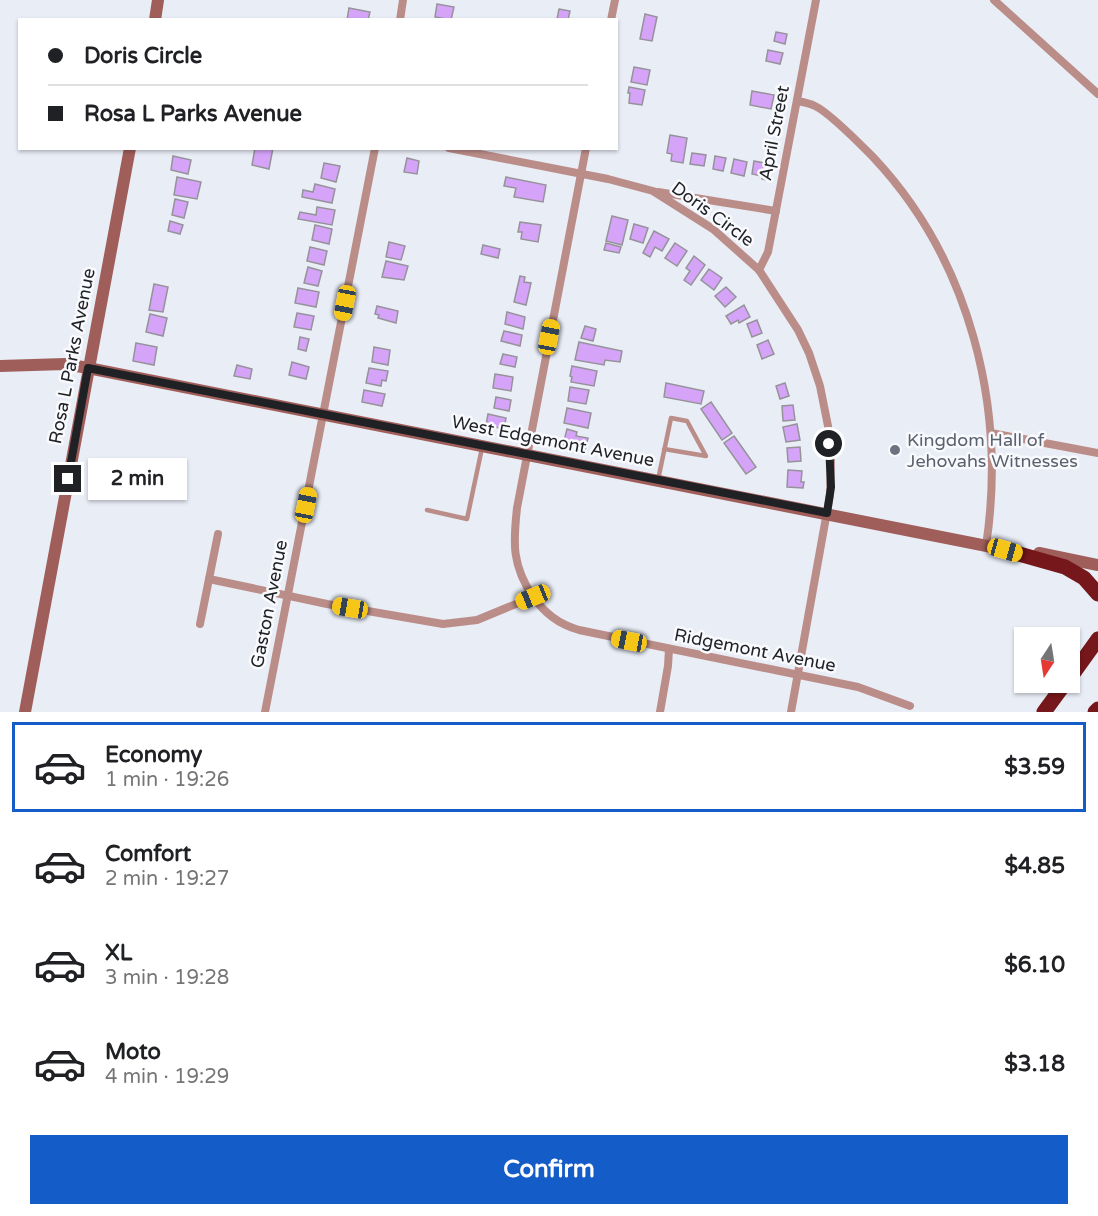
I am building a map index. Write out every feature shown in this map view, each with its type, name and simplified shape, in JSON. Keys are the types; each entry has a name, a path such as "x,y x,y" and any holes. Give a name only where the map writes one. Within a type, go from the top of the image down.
{"highway":[{"path":"1005,550 1065,567 1084,578 1098,594"},
{"path":"1080,664 1097,639"},
{"path":"1044,712 1058,693"},
{"path":"1095,712 1098,709"}],"street":[{"path":"155,18 158,0"},
{"path":"400,18 404,0"},
{"path":"611,18 615,0"},
{"name":"April Street","path":"759,270 768,252 816,0"},
{"path":"994,0 1098,94"},
{"path":"797,101 817,107 863,146 900,189 929,232 952,279 972,331 985,383 991,433 992,501 986,546"},
{"name":"Rosa L Parks Avenue","path":"25,712 130,150"},
{"name":"Gaston Avenue","path":"265,712 375,150"},
{"name":"Doris Circle","path":"459,150 582,174 653,191 712,229 759,270 798,330 809,353 820,386 828,426 831,487 791,712"},
{"name":"Ridgemont Avenue","path":"586,150 517,507 515,544 516,562 521,579 544,612 572,628 858,687 910,706"},
{"path":"653,191 776,211"},
{"name":"West Edgemont Avenue","path":"0,366 65,364 88,368 1005,550 1039,553 1098,565"},
{"path":"991,433 1098,453"},
{"path":"200,624 218,534"},
{"path":"209,579 327,604 443,624 477,620 533,597"},
{"path":"660,712 669,649"}],"lane":[{"path":"658,480 664,449 671,418 687,421 706,456 664,449"},
{"path":"427,510 467,519 483,445"}],"building":[{"path":"437,4 454,7 451,18 435,17"},
{"path":"349,8 370,12 368,18 347,18"},
{"path":"559,9 570,11 568,18 557,18"},
{"path":"645,14 657,17 652,41 640,39"},
{"path":"776,32 787,34 785,44 774,41"},
{"path":"768,50 783,53 780,64 766,61"},
{"path":"634,67 650,70 647,85 631,82"},
{"path":"629,87 645,90 642,105 629,103"},
{"path":"752,91 774,95 771,109 750,105"},
{"path":"670,135 687,138 683,163 671,161 672,154 667,153"},
{"path":"255,150 273,150 269,169 252,165"},
{"path":"692,153 706,155 704,166 690,164"},
{"path":"173,156 191,160 188,174 171,170"},
{"path":"715,156 726,158 723,171 713,169"},
{"path":"407,158 419,161 417,174 404,172"},
{"path":"734,159 747,162 744,176 731,173"},
{"path":"754,161 770,164 767,180 762,179 762,176 752,174"},
{"path":"324,163 340,166 336,182 321,178"},
{"path":"177,177 201,182 197,199 174,195"},
{"path":"506,177 546,185 543,202 514,197 516,188 504,186"},
{"path":"315,184 335,189 332,203 302,197 303,190 313,192"},
{"path":"175,199 188,202 184,218 172,215"},
{"path":"317,207 335,210 332,225 298,219 300,212 316,215"},
{"path":"612,216 628,220 622,245 606,241"},
{"path":"170,221 183,225 180,234 168,231"},
{"path":"520,222 541,225 538,242 521,239 522,232 518,232"},
{"path":"634,224 648,228 643,243 630,239"},
{"path":"315,225 332,229 329,244 312,240"},
{"path":"654,231 669,239 662,251 655,247 650,257 643,253"},
{"path":"389,242 405,246 401,260 386,257"},
{"path":"606,243 621,247 619,253 604,250"},
{"path":"675,243 687,251 677,266 665,258"},
{"path":"483,245 500,249 498,258 481,254"},
{"path":"310,247 327,251 324,265 307,261"},
{"path":"694,256 705,265 691,285 684,280 690,271 686,268"},
{"path":"386,261 408,266 404,280 382,277"},
{"path":"308,267 322,271 318,286 304,283"},
{"path":"709,269 722,278 714,290 701,280"},
{"path":"520,276 525,277 524,282 531,283 526,305 514,302"},
{"path":"154,284 168,287 163,312 149,310"},
{"path":"726,287 736,297 725,307 715,296"},
{"path":"298,288 319,292 316,307 295,303"},
{"path":"744,305 750,317 739,323 738,320 731,324 726,316"},
{"path":"377,306 398,311 396,323 378,318 379,315 375,314"},
{"path":"507,312 525,317 523,329 505,324"},
{"path":"297,313 314,316 311,330 294,327"},
{"path":"150,314 167,318 163,336 146,332"},
{"path":"757,320 762,333 752,337 747,324"},
{"path":"585,326 596,329 593,341 581,338"},
{"path":"504,331 522,335 520,346 501,341"},
{"path":"300,337 309,339 306,351 298,349"},
{"path":"768,340 774,354 762,359 757,345"},
{"path":"579,342 622,351 620,362 605,360 604,365 575,360"},
{"path":"136,343 157,347 154,365 133,361"},
{"path":"374,347 390,350 388,365 372,362"},
{"path":"503,354 517,357 515,367 500,364"},
{"path":"292,362 309,367 306,379 289,375"},
{"path":"237,365 252,369 250,379 234,376"},
{"path":"572,366 597,371 594,386 571,382"},
{"path":"369,368 388,371 386,381 382,380 381,386 366,383"},
{"path":"495,374 513,377 511,391 493,388"},
{"path":"666,383 704,391 701,404 664,397"},
{"path":"785,383 789,396 780,399 776,386"},
{"path":"570,387 589,390 586,404 568,401"},
{"path":"364,390 385,394 382,406 362,402"},
{"path":"496,397 511,400 509,411 494,408"},
{"path":"711,402 732,433 722,440 701,409"},
{"path":"793,405 795,420 783,421 782,406"},
{"path":"567,408 591,413 588,428 564,423"},
{"path":"488,414 506,418 504,429 486,425"},
{"path":"797,424 800,440 786,442 783,427"},
{"path":"567,429 577,432 576,436 588,438 585,450 563,445"},
{"path":"734,436 756,467 746,474 724,443"},
{"path":"800,447 801,461 788,462 787,448"},
{"path":"788,470 802,471 803,488 787,487"}],"place":[{"name":"Kingdom Hall of Jehovahs Witnesses","path":"895,450"}],"route":[{"path":"68,479 88,368 827,513 831,487 829,444"}]}
